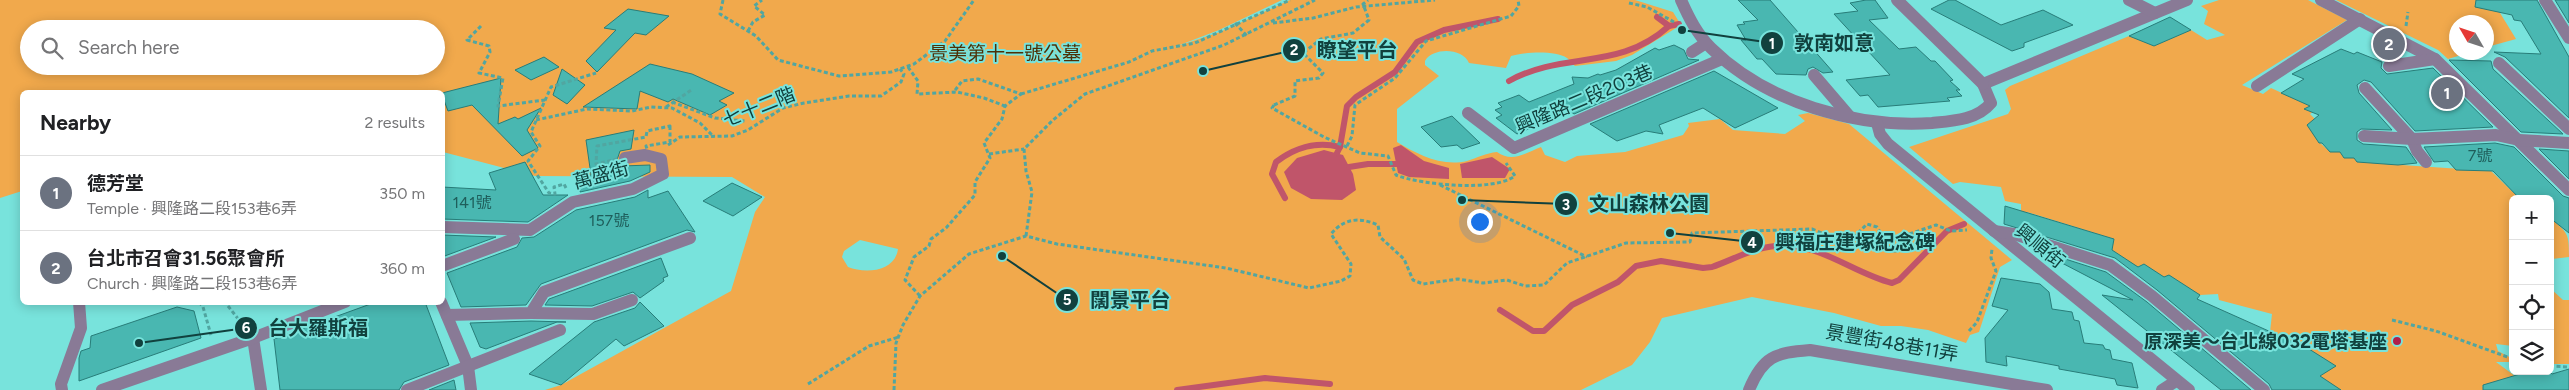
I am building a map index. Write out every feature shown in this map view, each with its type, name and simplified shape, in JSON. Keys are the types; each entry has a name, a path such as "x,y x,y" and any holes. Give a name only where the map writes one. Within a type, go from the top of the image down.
{"street":[{"path":"1681,0 1690,23 1722,59 1760,84 1800,101 1850,117 1877,123 1941,123 1984,112 1991,103 1983,84 1897,0"},
{"path":"2128,0 2155,13"},
{"path":"1983,84 2187,0"},
{"path":"2321,0 2435,59 2569,190"},
{"path":"2545,0 2569,38"},
{"path":"2256,86 2360,19"},
{"path":"1692,52 1706,43"},
{"name":"興隆路二段203巷","path":"1468,113 1514,148 1722,59"},
{"path":"2389,66 2435,59"},
{"path":"2499,63 2569,128"},
{"path":"1814,76 1850,117"},
{"path":"2365,88 2412,139 2426,162"},
{"name":"興順街","path":"1877,123 1880,134 1888,144 1992,237 2189,390"},
{"path":"2364,136 2412,139 2467,138 2496,135 2518,140 2569,144"},
{"name":"萬盛街","path":"445,227 530,230 573,202 633,189 663,174 661,159 653,155 625,158"},
{"path":"1992,237 2014,234 2110,265 2152,296 2264,390"},
{"path":"532,313 544,292 690,238"},
{"path":"445,265 514,239"},
{"path":"471,390 468,366 444,309 593,314 632,300"},
{"path":"62,390 61,384 81,328 79,305"},
{"path":"102,390 253,338 337,305"},
{"path":"407,390 560,330"},
{"path":"253,338 261,390"},
{"name":"景豐街48巷11弄","path":"1749,390 1755,371 1777,353 1810,350 1969,383 2047,390"},
{"path":"2162,390 2176,381"}],"path":[{"path":"723,0 720,14 727,21 748,31 770,49 778,60 839,76 890,72 908,66 945,41 974,0"},
{"path":"748,31 753,22 764,15 754,6 762,0"},
{"path":"920,296 904,280 914,257 929,246 931,240 946,228 975,195 975,182 990,158 984,143 1002,119 1005,106 1021,94 1128,62 1152,51 1172,49 1221,34 1235,23 1290,0"},
{"path":"988,154 1024,150 1044,126 1085,94 1246,36 1315,0"},
{"path":"1368,0 1363,4 1369,20 1353,33 1321,39 1303,52 1323,73 1319,78 1295,80 1295,96 1274,105 1272,108 1324,137 1347,146 1360,154 1388,156 1392,161 1396,175 1408,181 1438,184 1507,182 1515,176 1502,159 1502,156 1514,148"},
{"path":"1270,23 1313,18 1356,7 1435,0"},
{"path":"1347,146 1352,136 1355,105 1395,79 1406,66 1416,49 1426,41 1510,16 1519,6 1518,0"},
{"path":"1629,3 1647,7 1661,17 1679,23"},
{"path":"1235,23 1246,36"},
{"path":"481,26 467,40 489,46 490,52 479,73 503,78 498,106 546,100"},
{"path":"908,66 918,81 917,94 927,96 944,92 953,93 995,101 1005,106"},
{"name":"七十二階","path":"653,155 680,136 714,138 732,136 748,130 783,108 849,96 881,96 901,82 904,74 900,69"},
{"path":"573,202 564,184 554,187 555,194 549,193 541,178 531,168 528,161 540,146 531,132 551,87 558,83 596,73"},
{"path":"953,93 962,82 978,79 1021,94"},
{"path":"666,108 693,89"},
{"path":"672,102 692,108 711,119 723,122 745,121"},
{"path":"536,120 587,109 632,111 672,108 700,123 714,138"},
{"path":"1024,150 1026,172 1032,192 1026,236"},
{"path":"1438,184 1487,207 1546,239 1587,257"},
{"path":"894,390 896,343 903,325 920,296 969,254 1026,236 1057,244 1226,268 1309,288 1341,281 1350,276 1351,264 1331,234 1336,227 1354,219 1369,220 1378,225 1380,237 1404,259 1413,280 1423,284 1458,279 1483,282 1507,280 1525,286 1544,285 1567,263 1626,243 1690,242 1692,233 1812,229 1842,241 1850,241 1867,224 1877,227 1887,240 1888,249 1898,251 1909,234 1936,225 1950,230 1973,229"},
{"path":"1969,331 1977,322 1996,271 1991,258 1992,237"},
{"path":"201,305 210,328 213,351"},
{"path":"228,306 253,338"},
{"path":"2392,320 2436,331 2509,358"},
{"path":"808,384 870,346 899,336"},
{"path":"2554,366 2569,367"}],"green space":[{"name":"景美第十一號公墓","path":"0,0 1282,0 1219,30 1172,48 1220,32 1290,0 1635,0 1673,12 1681,25 1632,55 1616,61 1575,66 1562,55 1532,53 1511,56 1506,68 1469,63 1461,54 1455,52 1434,53 1425,61 1425,65 1439,76 1397,109 1397,142 1421,155 1439,161 1467,161 1485,154 1497,152 1508,157 1514,157 1541,147 1545,155 1565,162 1577,156 1625,152 1683,135 1689,126 1688,123 1720,119 1733,130 1785,134 1805,121 1798,115 1808,113 1849,124 2012,260 2000,267 1979,332 1970,335 1966,343 1928,330 1901,326 1881,326 1834,313 1752,297 1662,318 1650,342 1632,365 1581,390 545,390 561,385 731,291 755,212 765,197 732,177 535,176 445,153 445,90 20,90 20,192 0,198","holes":["860,240 898,249 896,257 885,267 878,269 863,270 848,267 842,257 844,251"]},
{"path":"2219,0 2308,0 2347,20 2242,85 2263,94 2271,88 2310,106 2305,109 2313,112 2310,114 2315,119 2317,140 2330,152 2340,152 2344,158 2354,158 2357,162 2491,171 2516,195 2509,195 2509,346 2496,344 2498,351 2509,357 2509,362 2496,362 2509,372 2509,375 2515,376 2482,386 2486,390 2338,390 2320,376 2335,366 2270,332 2272,314 2219,300 2218,294 2200,295 2169,275 2164,277 2144,264 2134,268 2133,264 2112,250 2114,239 2027,212 2025,217 2021,216 2021,204 2005,201 2001,187 1960,182 1953,184 1909,147 2008,114 2011,109 2005,90 2010,86 2129,36 2154,46 2191,30 2207,40 2225,35 2204,24 2208,11 2201,6"},
{"path":"2336,0 2486,0 2497,8 2516,39 2494,45 2494,15 2449,15 2449,59 2438,50"},
{"path":"2554,221 2561,227 2568,238 2569,257 2554,259"},
{"path":"2554,292 2563,300 2569,300 2569,364 2554,364"}],"shaded area":[{"path":"1401,145 1424,161 1449,168 1449,179 1409,177 1398,173 1393,148"},
{"path":"1324,150 1343,155 1353,174 1356,190 1342,200 1311,199 1291,188 1284,172 1297,158"},
{"path":"1492,157 1510,169 1505,178 1462,178 1460,164"}],"building":[{"path":"1738,0 1770,0 1833,72 1823,73 1813,67 1808,69 1806,75 1776,74 1762,59 1757,59 1741,40 1746,40 1737,25 1745,24 1743,22 1758,20"},
{"path":"1875,0 1888,18 1869,20 1899,49 1916,47 1931,61 1935,61 1953,80 1950,81 1960,90 1956,90 1962,96 1947,98 1950,101 1878,107 1868,95 1860,96 1846,80 1890,75 1834,14 1858,11 1850,3"},
{"path":"1949,0 1955,0 2001,25 2043,10 2073,25 2024,43 2024,47 2012,51 1931,9"},
{"path":"2476,0 2537,0 2569,57 2569,118 2505,57 2494,52 2541,54 2521,21 2514,20 2512,15 2475,7"},
{"path":"2555,0 2569,0 2569,23"},
{"path":"628,9 669,16 646,35 635,33 597,72 586,61 616,30 604,28"},
{"path":"2170,17 2191,30 2154,46 2129,36"},
{"path":"1674,45 1684,50 1688,59 1699,60 1574,114 1570,111 1517,134 1496,118 1502,115 1495,110 1502,107 1498,103 1519,95 1529,102 1574,84 1572,77 1588,78 1616,70 1655,48 1659,50"},
{"path":"2341,49 2354,54 2357,52 2382,62 2381,68 2387,74 2433,68 2493,127 2415,131 2371,82 2364,80 2357,85 2359,93 2392,130 2361,129 2357,132 2357,140 2363,144 2406,147 2417,163 2398,165 2357,162 2354,158 2344,158 2340,152 2330,152 2322,143 2319,143 2307,125 2319,115 2304,109 2310,106 2281,93 2304,79 2292,74"},
{"path":"544,57 559,67 531,80 515,70"},
{"path":"2449,60 2491,61 2493,69 2563,134 2521,132"},
{"path":"650,64 692,74 734,93 719,101 727,105 710,115 673,99 668,102 640,91 637,109 583,107"},
{"path":"562,69 585,85 567,104 553,95"},
{"path":"1714,71 1778,108 1735,128 1703,108 1659,125 1663,134 1646,131 1617,141 1590,124"},
{"path":"501,78 498,124 515,117 518,119 541,108 527,130 538,148 522,156 472,105 448,111 445,103 445,92"},
{"path":"1452,116 1480,143 1462,149 1457,145 1441,147 1421,127"},
{"path":"634,130 631,149 620,151 617,160 622,166 650,165 650,172 630,181 580,192 582,177 591,175 586,140"},
{"path":"2495,143 2514,147 2563,196 2569,198 2569,233 2554,221 2554,195 2516,195 2493,171 2456,170 2448,161 2434,162 2424,147"},
{"path":"2539,149 2569,151 2569,179"},
{"path":"525,162 543,195 568,195 528,222 445,219 445,187 496,190 489,173"},
{"path":"732,183 762,197 733,216 703,201"},
{"path":"648,190 648,198 668,191 695,232 687,230 541,284 526,305 461,307 447,273 517,247 522,238 534,237 576,210 635,197"},
{"path":"2005,206 2114,239 2112,250 2138,267 2144,264 2164,277 2169,275 2200,295 2197,299 2309,349 2336,366 2320,376 2341,390 2272,390 2269,384 2157,290 2115,258 2004,224"},
{"path":"445,235 496,237 445,256"},
{"path":"2037,250 2106,272 2147,302 2251,390 2221,390 2102,295 2133,300"},
{"path":"661,258 668,276 663,278 664,281 640,298 633,292 592,306 545,305 549,299"},
{"path":"2001,278 2040,284 2049,292 2052,309 2072,312 2074,320 2079,321 2084,343 2103,345 2105,349 2110,350 2112,359 2132,363 2138,388 2117,385 2115,379 2059,369 2059,366 2006,356 2007,366 1986,362 1985,338 2008,310 1992,306"},
{"path":"640,302 664,326 624,346 616,339 561,385 529,374 594,322 635,308"},
{"path":"368,305 426,305 449,365 404,382 399,390 280,390 274,339"},
{"path":"177,307 194,311 201,338 79,381 79,358 81,351 90,348 91,336"},
{"path":"531,321 566,322 557,322 486,349 480,347 470,323"},
{"path":"2569,369 2569,390 2483,390 2483,385 2517,375 2554,375"},
{"path":"454,380 456,390 429,390"}],"waterway":[{"path":"1657,17 1669,26"},
{"path":"1340,147 1347,106 1356,97 1395,72 1417,42 1444,30 1498,19"},
{"path":"1669,26 1679,24"},
{"path":"1509,81 1550,66 1630,50 1650,40 1669,26"},
{"path":"1285,198 1272,174 1276,162 1291,152 1314,145 1340,147"},
{"path":"1337,153 1340,147"},
{"path":"1349,167 1368,164 1397,164"},
{"path":"1500,310 1533,331 1544,331 1572,305 1618,282 1636,266 1661,261 1703,268 1712,267 1751,252 1775,246 1806,248 1892,283 1899,280 1947,231 1964,224"},
{"path":"1177,390 1265,378 1330,384"}],"place":[{"name":"敦南如意","path":"1682,30"},
{"name":"台北市召會31.56聚會所","path":"2389,44"},
{"name":"瞭望平台","path":"1203,71"},
{"name":"德芳堂","path":"2447,93"},
{"name":"文山森林公園","path":"1462,200"},
{"name":"興福庄建塚紀念碑","path":"1670,233"},
{"name":"闊景平台","path":"1002,256"},
{"name":"原深美～台北線032電塔基座","path":"2397,341"},
{"name":"台大羅斯福","path":"139,343"}]}
